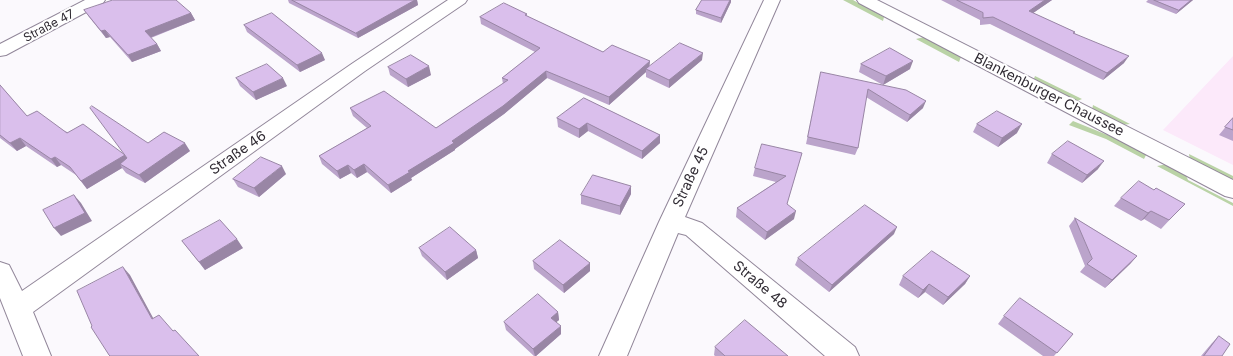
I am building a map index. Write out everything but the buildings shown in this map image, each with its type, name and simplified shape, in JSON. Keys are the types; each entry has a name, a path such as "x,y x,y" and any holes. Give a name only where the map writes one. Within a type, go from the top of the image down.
{"street":[{"name":"Straße 47","path":"0,51 97,0"},
{"name":"Straße 46","path":"18,308 353,71 459,0"},
{"name":"Straße 45","path":"613,356 671,222 772,0"},
{"name":"Blankenburger Chaussee","path":"864,0 1233,190"},
{"name":"Straße 48","path":"671,222 694,229 845,356"},
{"path":"0,272 18,308 37,356"}],"shaded area":[{"path":"1233,56 1233,165 1163,130"}],"green space":[{"path":"843,0 853,0 884,17 883,21"},
{"path":"924,37 961,57 959,62 916,39"},
{"path":"1035,76 1082,99 1075,102 1033,81"},
{"path":"1093,105 1130,124 1122,125 1092,110"},
{"path":"1073,121 1147,153 1144,159 1106,139 1069,125"},
{"path":"1189,154 1233,176 1233,182 1190,161"},
{"path":"1168,164 1185,173 1188,180 1233,203 1233,206 1157,166"}]}
